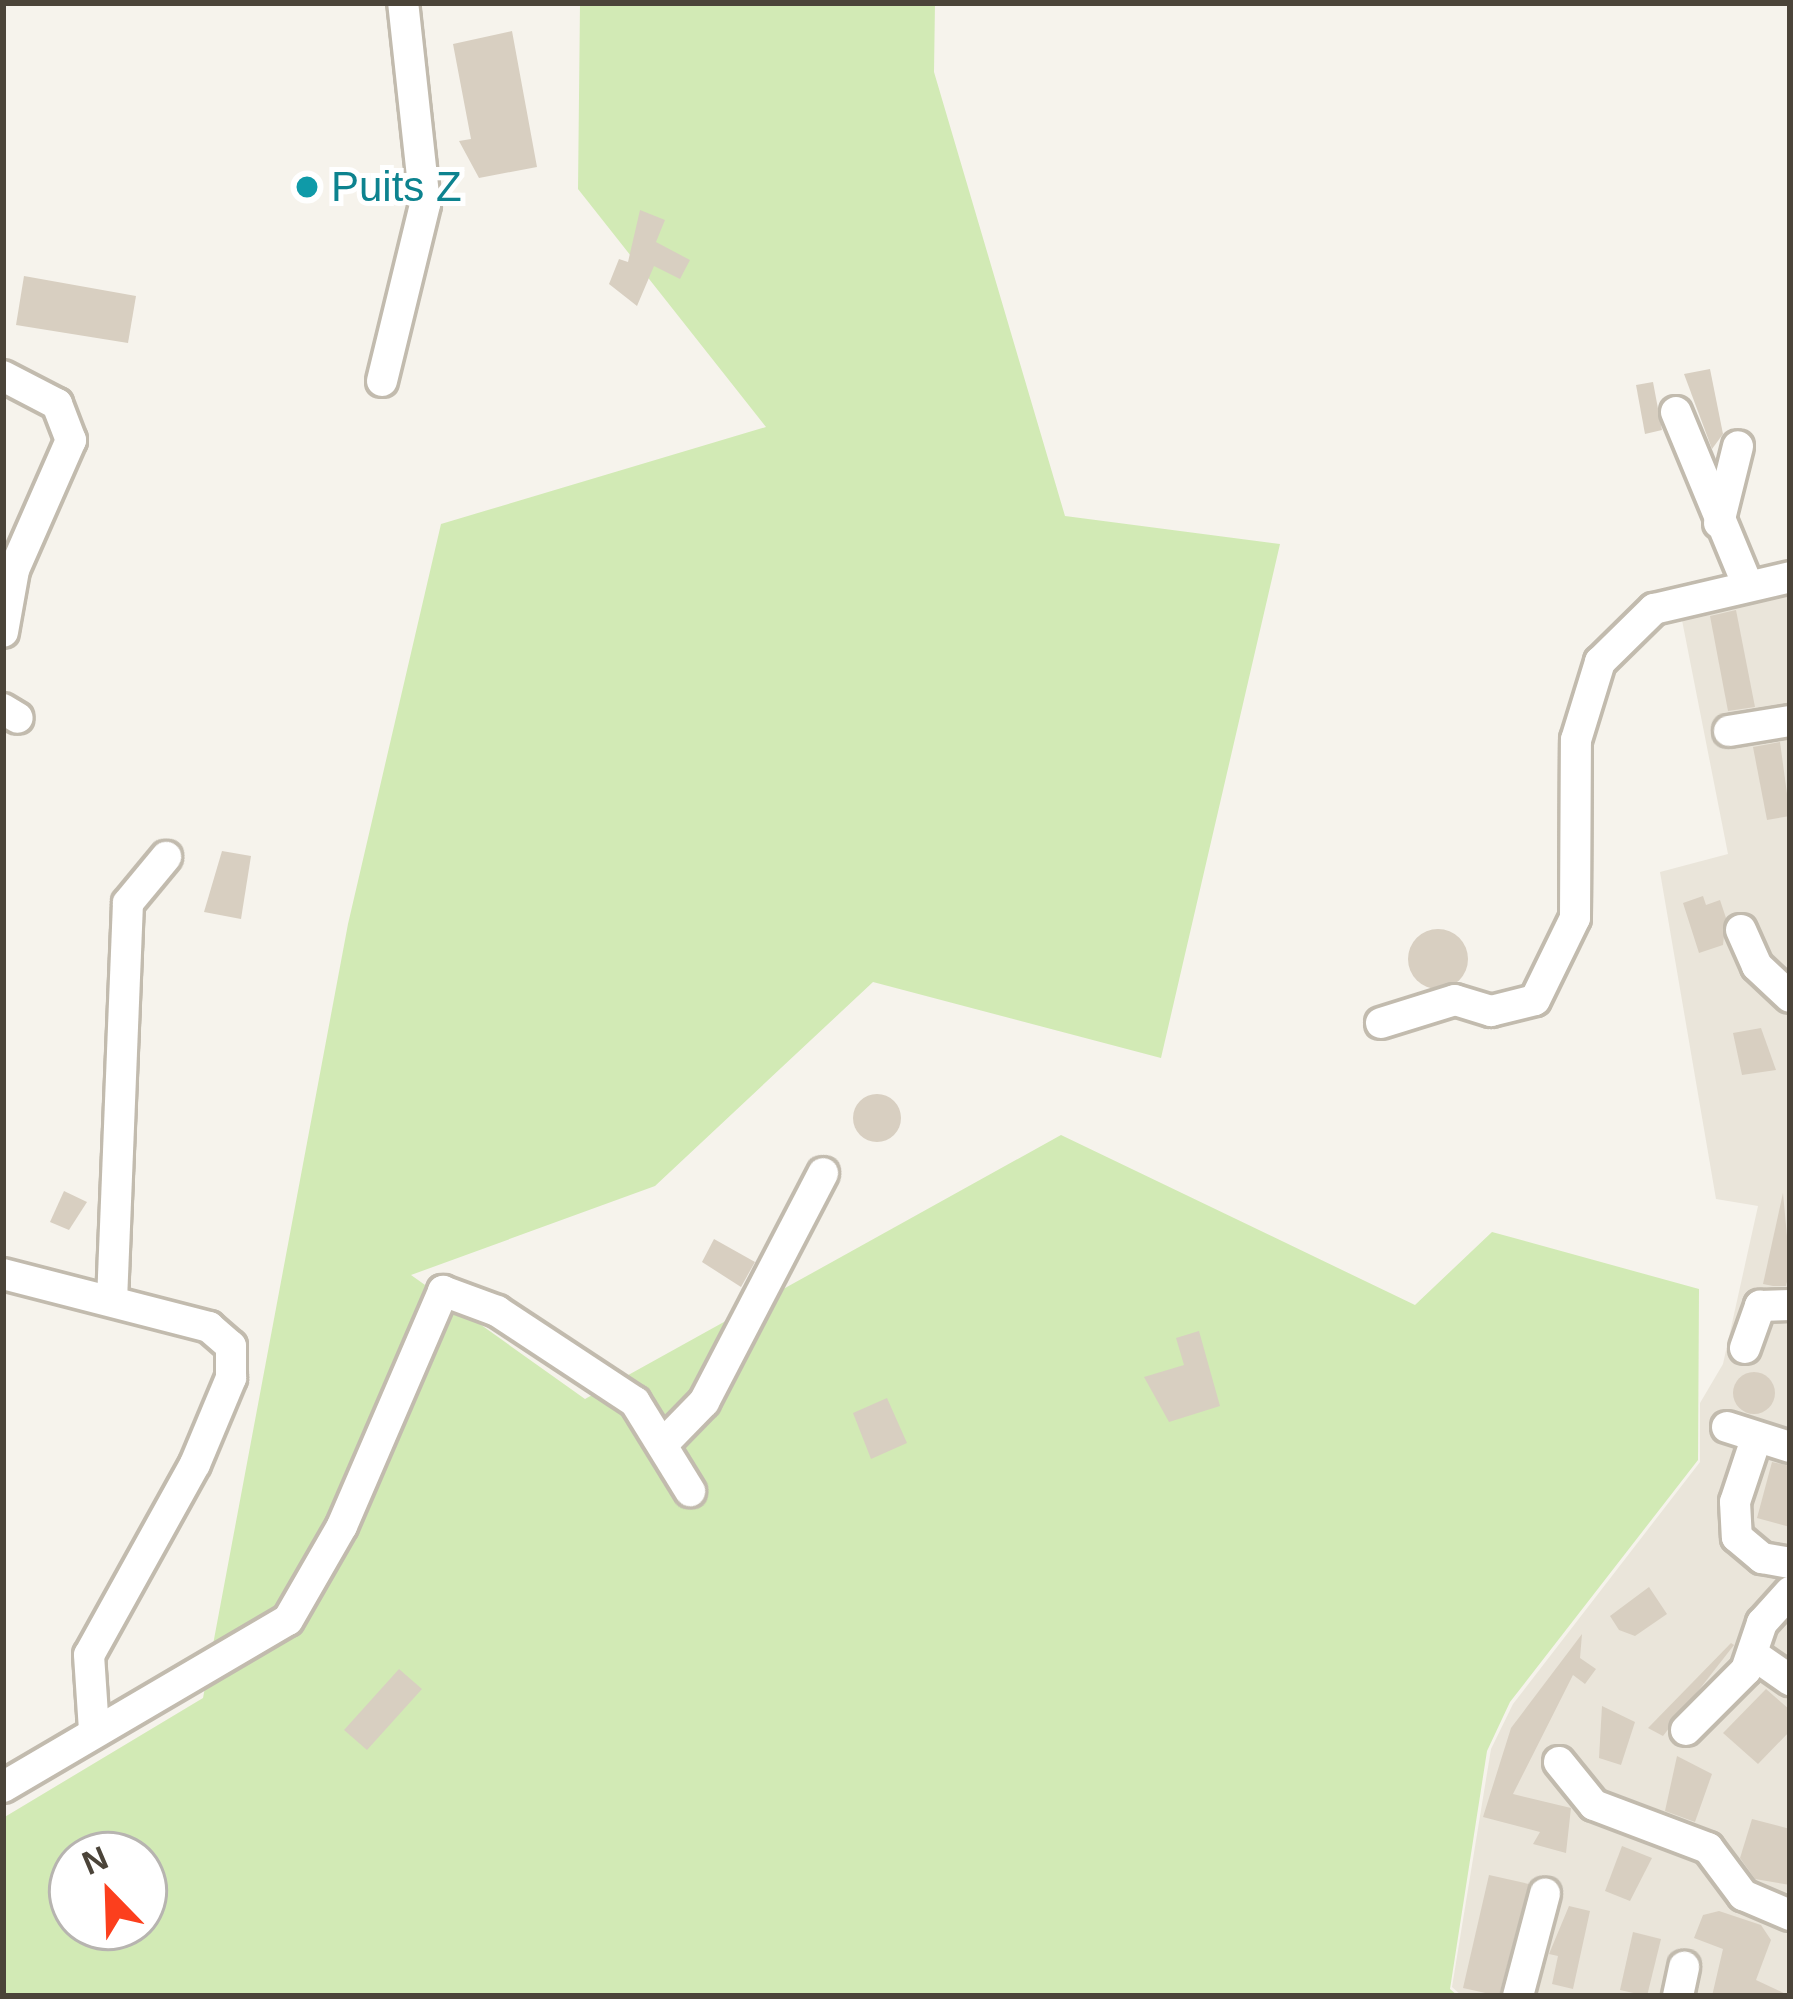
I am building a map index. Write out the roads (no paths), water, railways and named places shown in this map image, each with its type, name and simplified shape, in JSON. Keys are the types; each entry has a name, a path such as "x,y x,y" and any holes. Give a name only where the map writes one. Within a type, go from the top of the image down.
{"street":[{"path":"382,381 424,204 403,3"},
{"path":"3,376 57,404 71,440 14,570 3,632"},
{"path":"1676,412 1747,583"},
{"path":"1719,523 1738,446"},
{"path":"1381,1023 1455,1000 1491,1011 1535,1000 1575,918 1576,740 1600,662 1654,609 1747,583 1790,577"},
{"path":"1729,731 1790,721"},
{"path":"112,1301 128,902 166,857"},
{"path":"1742,930 1757,966 1790,997"},
{"path":"663,1444 704,1402 823,1174"},
{"path":"3,1274 209,1327 231,1346 231,1378 195,1464 88,1655 94,1730"},
{"path":"3,1787 288,1620 342,1526 443,1291 497,1310 635,1402 690,1491"},
{"path":"1745,1348 1760,1306 1790,1305"},
{"path":"1790,1447 1741,1433 1735,1502 1737,1537 1762,1558 1790,1563"},
{"path":"1686,1730 1754,1655 1762,1622 1790,1592"},
{"path":"1754,1655 1790,1680"},
{"path":"1559,1762 1594,1804 1708,1848 1742,1895 1790,1915"},
{"path":"1518,1996 1546,1894"}],"place":[{"name":"Puits Z","path":"307,187"}]}
